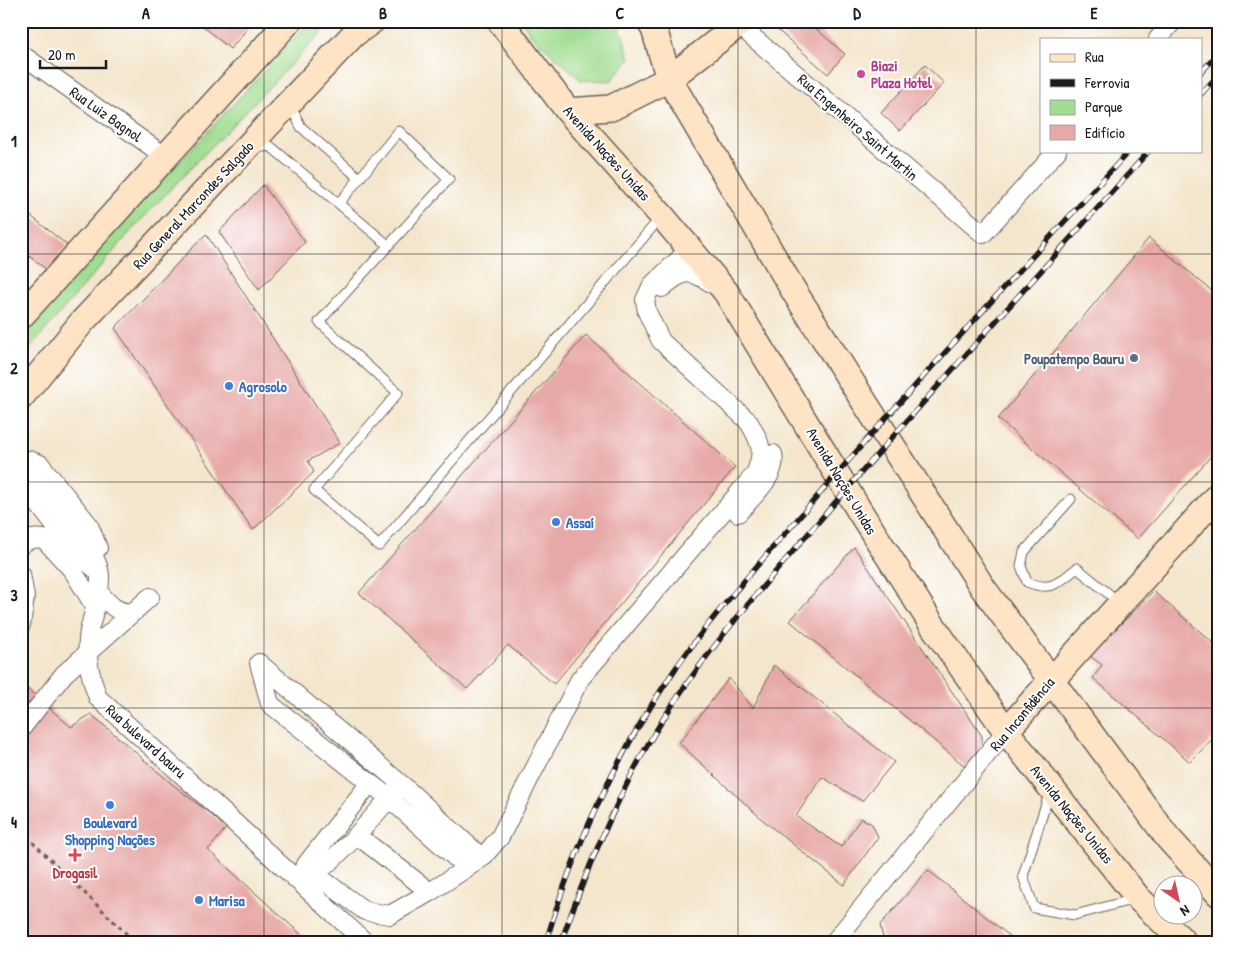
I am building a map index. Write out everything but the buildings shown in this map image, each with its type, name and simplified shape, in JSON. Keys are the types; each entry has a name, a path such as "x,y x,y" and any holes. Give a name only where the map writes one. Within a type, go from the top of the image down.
{"main road":[{"path":"21,316 288,21"},
{"name":"Rua General Marcondes Salgado","path":"21,397 82,322 354,34 372,21"},
{"path":"649,21 654,29 669,79 795,293 983,588 1168,838 1219,894"},
{"name":"Avenida Nações Unidas","path":"499,22 568,111 662,216 726,292 882,547 933,626 1006,731 1138,898 1184,942"},
{"path":"568,111 611,108 669,79 739,23"},
{"name":"Rua Inconfidência","path":"1006,731 1219,494"}],"street":[{"path":"1159,38 1173,21"},
{"name":"Rua Engenheiro Saint Martin","path":"739,23 983,234 1056,152"},
{"name":"Rua Luiz Bagnol","path":"21,54 166,157"},
{"path":"401,784 358,836 315,874 365,911 390,915 430,892 482,858 500,837 580,679 755,474 762,457 757,436 748,421 662,341 647,312 645,300 652,285 690,249"},
{"path":"370,783 304,867 325,890 373,921 386,922 415,914 486,867 543,768 589,680 766,482 774,460 768,435 756,412 671,342 655,316 652,301 655,294 675,277 688,272 697,274 726,292"},
{"path":"21,462 88,545 97,590"},
{"path":"24,490 68,543 97,590 108,604 129,613 135,611"},
{"path":"21,546 25,541 35,538 44,539 73,571 97,590"},
{"path":"21,574 25,597 21,624"},
{"name":"Rua bulevard bauru","path":"97,590 89,632 87,655 90,677 98,698 365,942"},
{"path":"21,729 64,674 150,597"},
{"path":"467,868 389,798 270,704 259,663 401,784 482,858"},
{"path":"64,674 81,678 98,698"},
{"name":"Rua Inconfidência","path":"839,940 1006,731"},
{"path":"358,836 430,892"}],"lane":[{"path":"289,102 301,127 359,178"},
{"path":"339,203 399,131 449,179 319,322 398,393 314,490 380,546 662,216"},
{"path":"245,149 270,146 388,245"},
{"path":"1071,499 1024,552 1021,566 1028,582 1042,588 1056,585 1077,568 1120,604"},
{"path":"1051,788 1022,876 1034,908 1075,915 1138,898"}],"path":[{"path":"21,831 135,942"}],"green space":[{"path":"311,21 333,21 139,222 21,358 21,336 75,274"},
{"path":"522,21 618,21 630,59 611,81 581,80 531,35"}],"railway":[{"path":"1202,71 1219,53"},
{"path":"1202,93 1219,74"},
{"path":"546,942 573,862 608,784 648,710 696,640 744,581 865,442 1128,152"},
{"path":"561,942 600,842 634,769 667,713 711,651 734,621 872,460 1148,152"}],"place":[{"name":"Biazi Plaza Hotel","path":"861,74"},
{"name":"Poupatempo Bauru","path":"1134,358"},
{"name":"Agrosolo","path":"229,386"},
{"name":"Assaí","path":"556,522"},
{"name":"Boulevard Shopping Nações","path":"110,805"},
{"name":"Drogasil","path":"75,855"},
{"name":"Marisa","path":"199,900"}]}
